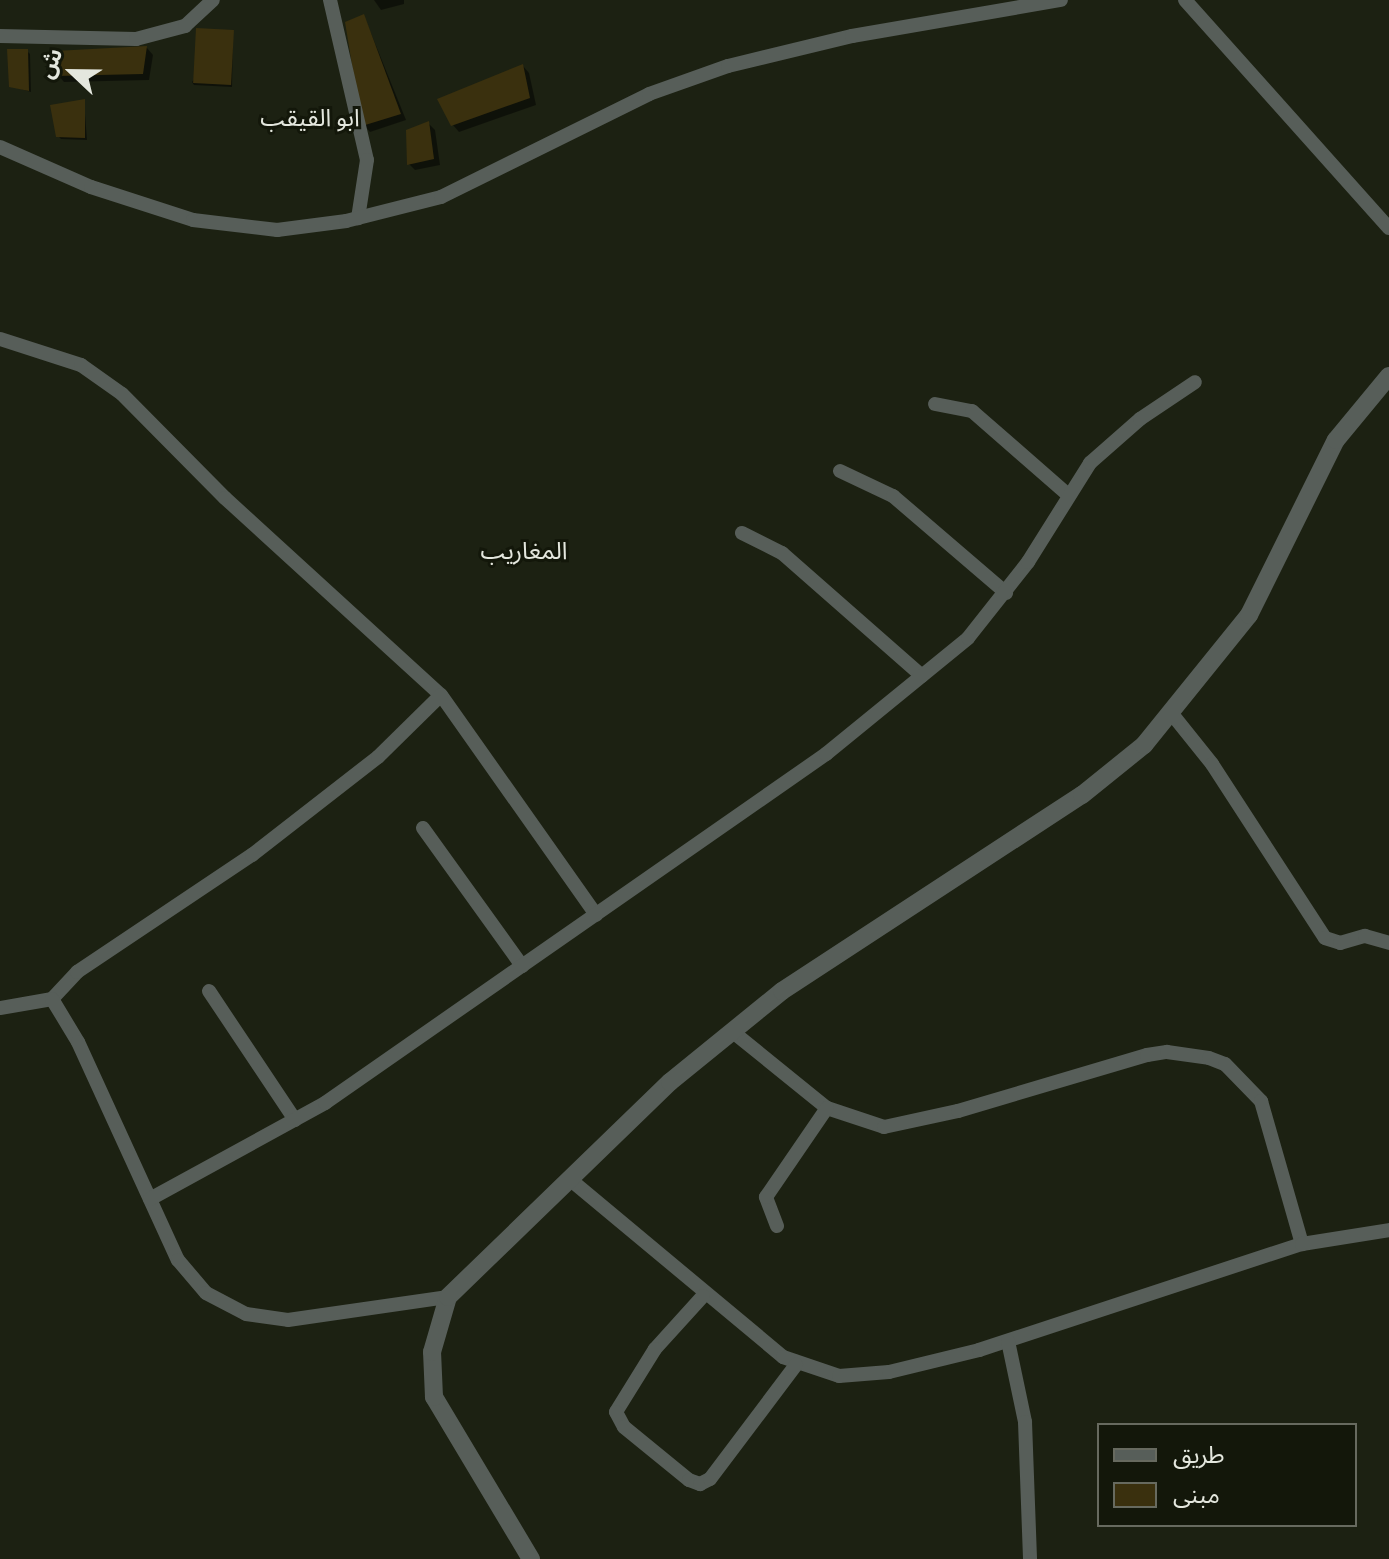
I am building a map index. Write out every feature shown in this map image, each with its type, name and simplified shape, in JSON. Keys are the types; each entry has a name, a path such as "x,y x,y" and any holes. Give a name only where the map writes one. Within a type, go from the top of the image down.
{"street":[{"path":"0,36 89,42 147,37 185,26 213,0"},
{"path":"330,0 367,160 358,218"},
{"path":"0,147 91,187 205,223 277,230 358,218 462,188 649,94 728,66 852,36 1061,0"},
{"path":"1185,0 1389,228"},
{"path":"0,339 81,365 122,394 225,498 441,695 596,915"},
{"path":"531,1559 434,1397 432,1352 448,1297 572,1181 670,1082 782,991 1082,795 1125,762 1172,714 1249,615 1336,440 1389,376"},
{"path":"150,1199 295,1120 826,754 968,638 1006,593 1066,493 1118,436 1195,382"},
{"path":"935,404 972,411 1066,493"},
{"path":"840,471 893,496 1006,593"},
{"path":"742,533 782,553 922,676"},
{"path":"0,1008 52,999 61,985 98,956 252,855 378,757 441,695"},
{"path":"1172,714 1212,764 1325,938 1340,943 1365,936 1389,943"},
{"path":"423,828 522,966"},
{"path":"209,991 295,1120"},
{"path":"52,999 78,1042 188,1276 206,1293 246,1314 313,1319 448,1297"},
{"path":"733,1032 827,1108 867,1124 905,1125 1147,1055 1167,1052 1209,1058 1237,1074 1261,1101 1302,1244"},
{"path":"777,1226 766,1197 827,1108"},
{"path":"572,1181 703,1296 796,1365 839,1376 889,1372 1008,1341 1302,1244 1389,1230"},
{"path":"703,1296 655,1349 616,1412 624,1427 689,1480 700,1484 710,1479 796,1365"},
{"path":"1008,1341 1025,1422 1030,1559"}],"building":[{"path":"364,14 401,114 362,126 345,22"},
{"path":"196,28 234,30 231,85 193,83"},
{"path":"147,46 143,74 56,76 55,51"},
{"path":"7,49 28,49 29,91 9,87"},
{"path":"523,64 530,98 451,126 437,99"},
{"path":"85,99 85,138 56,137 50,105"},
{"path":"429,121 434,159 407,165 406,130"}],"district":[{"name":"ابو القيقب","path":"310,118"},
{"name":"المغاريب","path":"524,551"}]}
